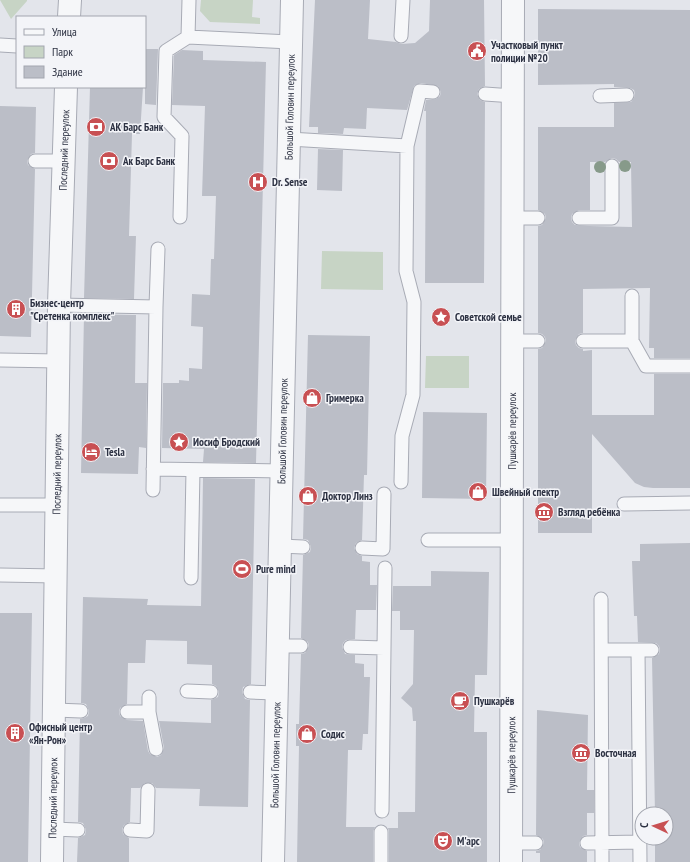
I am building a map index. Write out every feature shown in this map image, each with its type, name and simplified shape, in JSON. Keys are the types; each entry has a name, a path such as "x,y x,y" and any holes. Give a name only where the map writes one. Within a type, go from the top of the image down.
{"street":[{"path":"69,16 70,0"},
{"name":"Большой Головин переулок","path":"273,862 292,0"},
{"name":"Пушкарёв переулок","path":"511,853 513,0"},
{"name":"Последний переулок","path":"52,862 60,305 66,88"}],"lane":[{"path":"188,37 190,0"},
{"path":"401,36 403,0"},
{"path":"180,217 182,136 164,117 166,51 188,37 290,42"},
{"path":"0,45 16,46"},
{"path":"401,482 402,436 413,395 414,302 406,271 407,146 420,91 433,92"},
{"path":"485,94 513,96"},
{"path":"600,96 626,95"},
{"path":"288,139 407,146"},
{"path":"35,161 64,161"},
{"path":"579,218 612,218 612,166"},
{"path":"512,218 538,218"},
{"path":"152,490 158,249"},
{"path":"632,296 632,341 646,366 690,366"},
{"path":"60,305 156,307"},
{"path":"512,341 538,341"},
{"path":"583,341 632,341"},
{"path":"0,360 59,361"},
{"path":"153,469 282,472"},
{"path":"191,578 193,470"},
{"path":"362,548 383,549 384,494"},
{"path":"624,504 690,503"},
{"path":"0,505 57,505"},
{"path":"428,540 511,540"},
{"path":"280,546 303,547"},
{"path":"382,811 385,568"},
{"path":"0,575 57,576"},
{"path":"601,599 602,862"},
{"path":"278,646 301,646"},
{"path":"350,648 384,648"},
{"path":"602,650 652,650"},
{"path":"638,650 639,806"},
{"path":"187,691 211,692"},
{"path":"250,692 276,693"},
{"path":"150,697 149,712 156,749"},
{"path":"54,710 81,711"},
{"path":"127,712 149,712"},
{"path":"130,830 147,831 148,790"},
{"path":"53,829 78,830"},
{"path":"381,832 381,862"},
{"path":"587,843 634,842"},
{"path":"511,853 536,843"},
{"path":"639,846 640,862"}],"green space":[{"path":"0,0 27,0 27,1 11,19"},
{"path":"201,0 253,0 252,17 260,18 260,24 210,22 200,11"},
{"path":"322,251 383,252 383,290 321,289"},
{"path":"426,356 469,356 469,388 425,388"}],"building":[{"path":"315,0 370,0 368,39 396,42 401,44 415,43 429,31 430,0 484,0 485,86 479,89 477,94 480,100 485,102 484,283 425,283 426,111 424,111 426,100 436,99 440,96 441,92 438,86 421,83 414,86 407,110 367,108 366,129 344,128 343,134 318,133 318,127 309,127"},
{"path":"538,9 690,10 690,358 654,358 654,348 649,348 650,288 583,289 583,333 579,334 575,341 576,345 583,349 583,351 592,350 592,415 654,415 654,374 690,374 690,488 653,488 644,487 635,483 592,434 592,533 538,533 538,349 542,348 546,341 542,334 538,333 538,226 542,225 546,218 545,214 538,210 538,127 614,127 614,103 631,102 635,94 634,90 630,88 614,87 614,84 538,85","holes":["612,158 619,162 631,162 632,227 575,225 572,222 572,214 579,210 590,210 590,162 605,162"]},
{"path":"146,49 158,49 156,105 145,104"},
{"path":"182,50 203,51 203,60 266,62 256,463 203,462 204,449 162,448 163,383 179,383 179,380 189,381 189,368 202,369 203,327 191,326 192,294 210,295 211,259 214,259 216,196 202,196 205,106 172,105 174,55"},
{"name":"Ак Барс Банк","path":"90,88 143,88 140,134 132,134 129,236 136,236 134,299 84,298"},
{"path":"0,106 36,107 35,153 31,154 27,161 28,165 35,169 31,337 0,336"},
{"path":"318,149 343,150 342,191 317,190"},
{"path":"84,314 136,315 135,383 147,383 146,448 139,447 138,474 81,473"},
{"path":"308,335 370,336 367,475 364,475 362,540 356,543 354,548 357,554 362,556 362,561 370,562 370,585 377,585 376,610 356,610 355,639 346,640 342,647 345,654 355,655 355,663 364,664 364,677 370,677 368,734 363,734 362,750 348,750 346,827 375,827 373,832 373,862 297,862 299,746 296,746 296,724 299,724 301,654 305,653 309,646 308,642 301,638 303,555 310,552 311,547 308,540 303,539"},
{"path":"423,412 487,413 486,499 422,498"},
{"path":"203,478 255,479 251,684 243,687 242,692 245,699 250,700 248,807 199,806 200,789 156,788 152,783 145,783 140,788 131,788 130,822 124,825 122,829 123,834 129,838 129,862 77,862 78,838 85,835 86,830 83,823 78,822 80,719 88,716 89,711 86,704 81,703 83,597 148,599 147,605 201,606","holes":["146,640 187,641 187,664 212,665 212,684 216,686 219,692 218,697 211,700 211,723 159,721 164,748 161,755 157,757 150,754 148,751 143,721 127,720 120,716 120,708 127,704 128,663 145,663"]},
{"path":"690,543 690,862 655,862 655,846 674,846 674,806 655,806 652,658 659,654 660,650 656,643 638,642 637,616 634,616 632,561 640,561 640,544"},
{"path":"431,571 489,572 487,675 475,675 474,732 487,732 487,862 389,862 388,828 398,828 398,812 415,812 416,721 413,721 412,708 401,698 413,684 414,630 400,630 400,611 392,611 393,586 431,586"},
{"path":"0,613 32,613 28,862 0,862"},
{"path":"537,710 588,715 587,790 594,790 594,813 587,813 587,835 583,836 579,843 580,847 587,851 587,862 540,862 540,853 536,853 536,851 540,850 544,843 543,839 536,835"}],"place":[{"name":"Участковый пункт полиции №20","path":"477,51"},
{"name":"АК Барс Банк","path":"96,127"},
{"name":"Ак Барс Банк","path":"109,161"},
{"name":"Dr. Sense","path":"258,182"},
{"name":"Бизнес-центр \"Сретенка комплекс\"","path":"16,309"},
{"name":"Советской семье","path":"441,317"},
{"name":"Гримерка","path":"312,398"},
{"name":"Иосиф Бродский","path":"179,442"},
{"name":"Tesla","path":"91,452"},
{"name":"Швейный спектр","path":"478,492"},
{"name":"Доктор Линз","path":"308,496"},
{"name":"Взгляд ребёнка","path":"544,512"},
{"name":"Pure mind","path":"242,569"},
{"name":"Пушкарёв","path":"460,701"},
{"name":"Офисный центр «Ян-Рон»","path":"15,733"},
{"name":"Содис","path":"307,734"},
{"name":"Восточная","path":"581,753"},
{"name":"М'арс","path":"443,841"}]}
